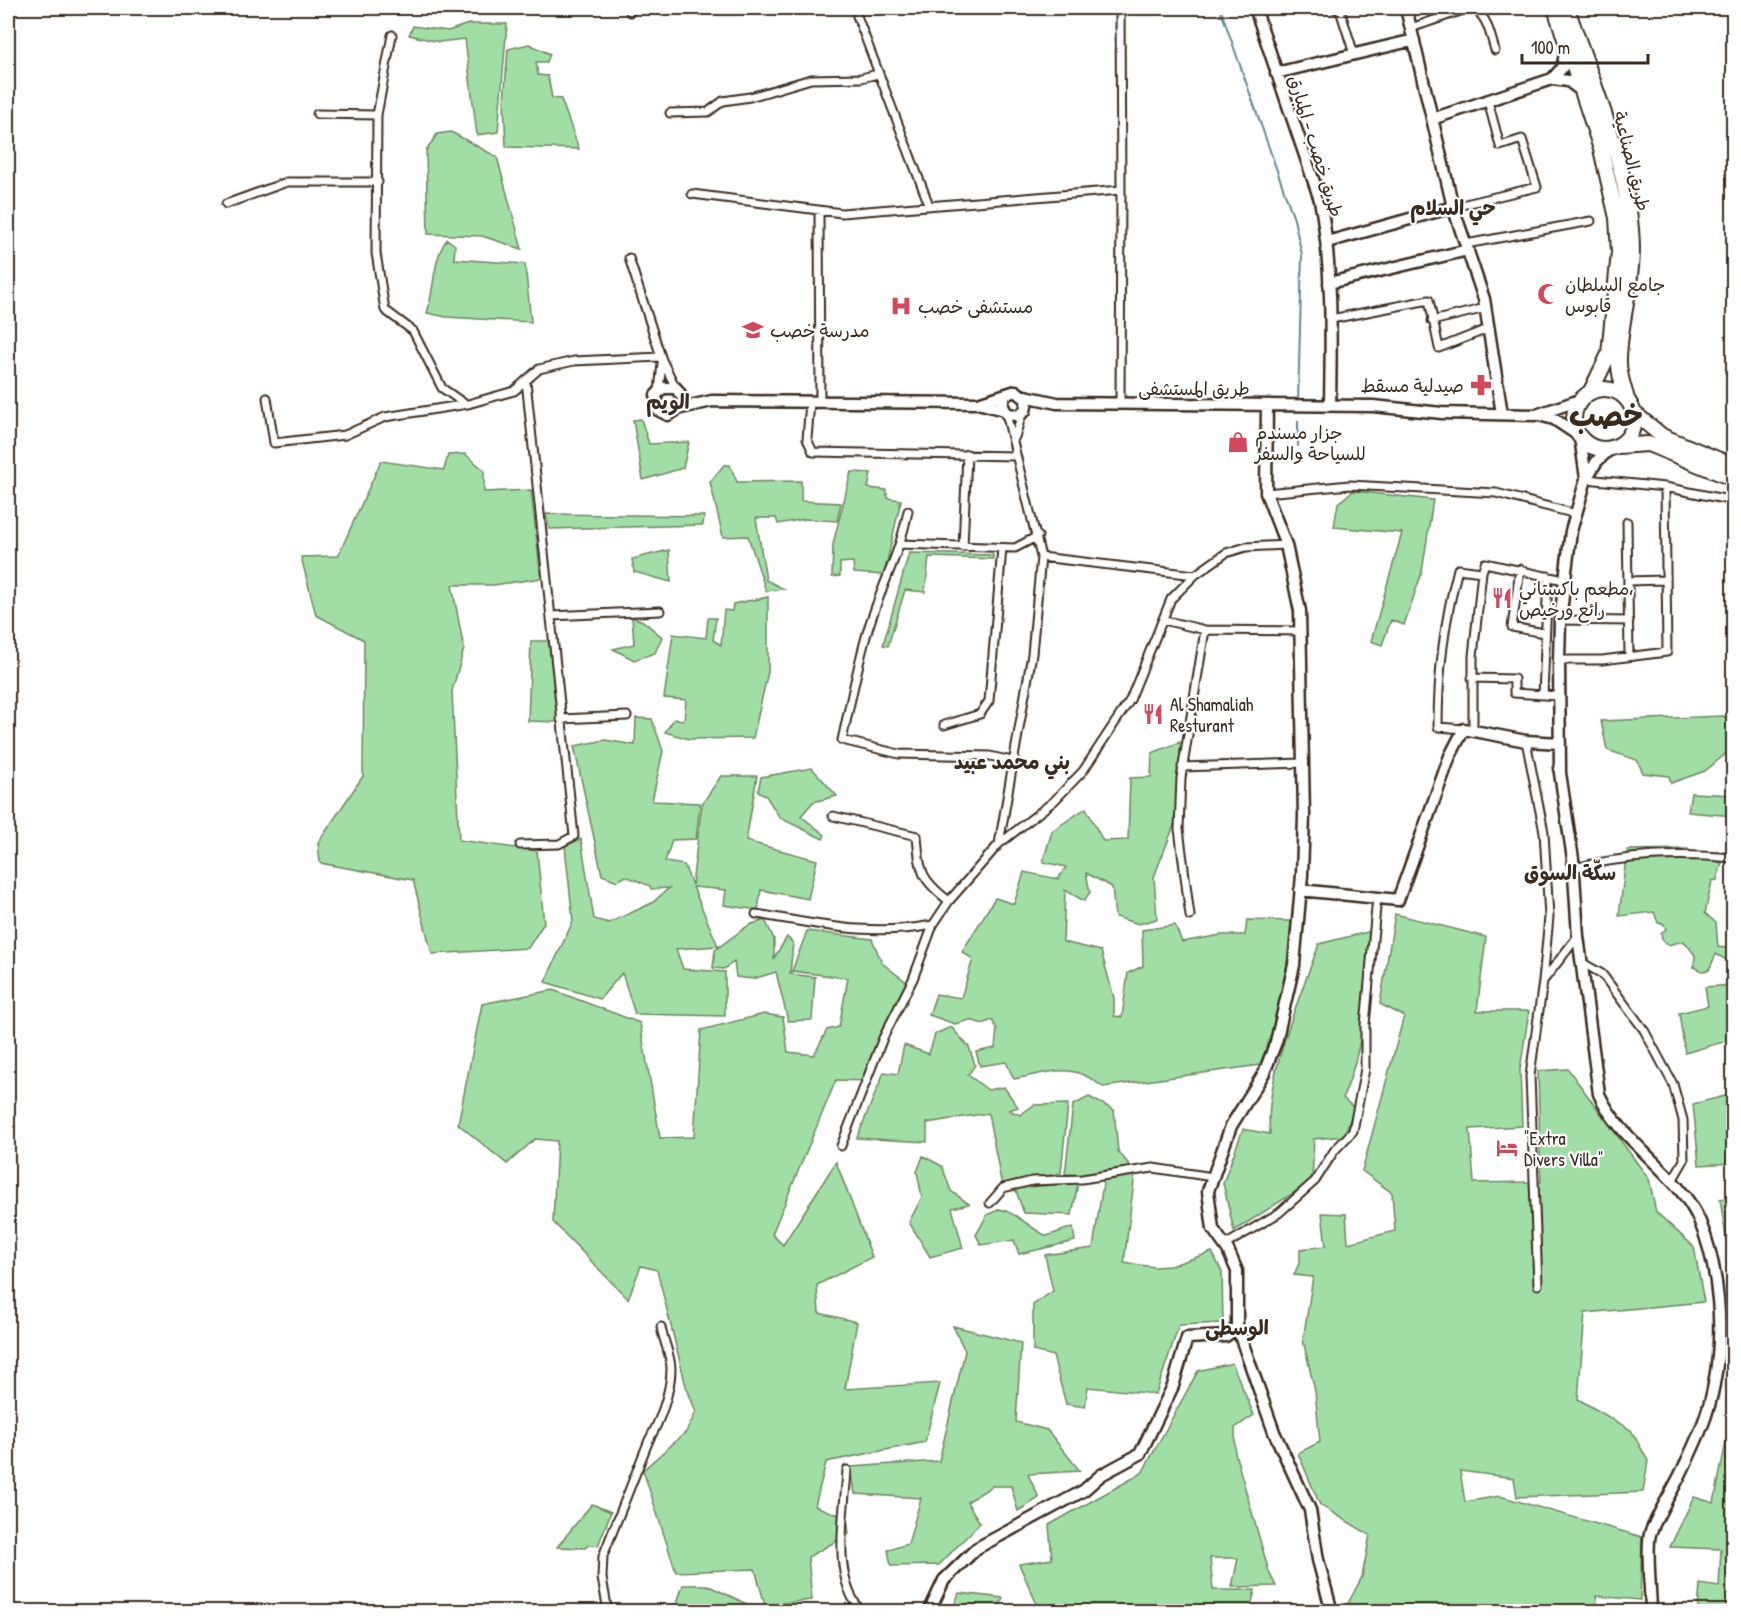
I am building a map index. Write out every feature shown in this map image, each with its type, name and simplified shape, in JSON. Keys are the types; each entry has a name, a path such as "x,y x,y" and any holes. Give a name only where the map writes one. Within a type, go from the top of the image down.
{"highway":[{"name":"طريق الصناعية","path":"1555,8 1608,176 1617,218 1619,252 1609,354 1586,396"},
{"name":"طريق الصناعية","path":"1567,8 1613,147 1628,208 1632,249 1631,279 1619,359 1627,399"},
{"path":"1734,466 1662,436 1634,412 1627,399 1606,389 1586,396 1574,421 1579,436 1591,446 1614,447 1648,444 1734,479"},
{"path":"1614,447 1631,432 1634,412"}],"street":[{"path":"854,8 929,206"},
{"path":"1120,8 1120,404"},
{"name":"طريق خصب - المبارق","path":"1255,8 1320,200 1327,242 1331,319 1330,406"},
{"path":"1334,8 1340,10 1354,54"},
{"path":"1406,8 1453,207 1486,308 1502,414"},
{"path":"1411,28 1469,8 1476,9 1482,14 1495,50"},
{"path":"392,35 377,115 376,253 385,310 413,331 442,388 465,405"},
{"path":"1276,73 1414,40"},
{"path":"1552,79 1562,68 1567,45"},
{"path":"670,113 708,112 723,101 750,97 811,79 861,78 878,74"},
{"path":"1432,119 1552,79 1568,81 1583,92"},
{"path":"1327,242 1453,207 1537,187 1522,139 1500,146 1488,101"},
{"path":"317,114 377,115"},
{"path":"226,204 287,182 378,182"},
{"path":"692,194 842,213 1121,190"},
{"path":"819,211 815,402 807,438 813,452 1015,456"},
{"path":"1329,283 1467,247 1591,221"},
{"path":"629,258 661,358 683,398 681,408"},
{"path":"1331,319 1428,300 1439,348 1490,328"},
{"path":"1432,321 1486,308"},
{"path":"267,398 274,443 345,435 385,417 465,405 514,391 539,369 574,360 661,358"},
{"path":"661,358 659,391 655,400 663,414 673,415 681,408 712,401 978,403 1016,391 1025,396 1027,404 1014,439"},
{"path":"520,845 559,844 574,836 526,381"},
{"path":"659,391 669,386 712,401"},
{"path":"999,844 1032,654 1041,557 1038,536 1015,456 1014,439 1002,403 1005,396"},
{"name":"طريق المستشفى","path":"1025,396 1057,403 1330,406 1536,414"},
{"path":"1536,414 1586,396"},
{"path":"978,403 1014,416 1023,412"},
{"name":"طريق المستشفى","path":"1023,412 1057,403"},
{"path":"1267,405 1266,493 1286,545 1300,610 1304,763 1300,890 1294,965 1276,1042 1264,1073 1230,1126 1208,1191 1214,1228 1225,1245 1236,1271 1237,1327 1274,1432 1310,1510 1318,1560 1332,1611"},
{"path":"1536,414 1554,419 1579,436 1586,479"},
{"path":"1614,447 1597,460 1586,479 1575,514 1560,620 1560,772 1573,868 1581,962 1599,1095 1608,1113 1672,1181 1699,1221 1710,1254 1717,1295 1719,1346 1714,1385 1701,1429 1650,1536 1651,1611"},
{"path":"963,546 968,454"},
{"path":"1586,479 1665,487 1734,501"},
{"path":"1266,493 1350,485 1496,493 1575,514"},
{"path":"1559,660 1602,660 1667,652 1664,579 1665,487"},
{"path":"908,511 901,544 879,596 867,634 842,740 899,754 990,756 1012,760"},
{"path":"1627,522 1629,656"},
{"path":"901,544 1002,548 1027,544 1038,536"},
{"path":"841,1146 883,1038 913,979 933,925 949,901 999,844 1054,801 1089,763 1130,700 1171,599 1196,575 1226,553 1246,547 1286,545"},
{"path":"944,725 980,714 989,701 1002,548"},
{"path":"1041,557 1196,575"},
{"path":"1300,890 1398,900 1450,756 1469,730 1482,572 1485,563 1564,580"},
{"path":"1482,572 1458,569 1449,602 1438,675 1438,727 1469,730 1526,741 1560,743"},
{"path":"1520,569 1512,627 1544,633"},
{"path":"1543,695 1548,576"},
{"path":"1628,581 1664,579"},
{"path":"550,616 660,611"},
{"path":"1163,620 1205,630 1301,631"},
{"path":"1560,620 1629,621"},
{"path":"1191,916 1179,830 1182,767 1205,630"},
{"path":"1472,678 1514,679 1514,693 1559,696"},
{"path":"561,719 627,716"},
{"path":"1526,741 1545,842 1549,917 1530,1076 1538,1285"},
{"path":"1182,767 1304,763"},
{"path":"832,816 917,836 919,861 928,885 949,901"},
{"path":"1573,868 1620,857 1698,855 1734,858"},
{"path":"1225,1245 1279,1213 1315,1181 1334,1151 1353,1131 1365,1070 1365,1025 1377,897"},
{"path":"756,914 845,929 880,932 933,925"},
{"path":"1543,981 1578,936"},
{"path":"1581,962 1602,974 1644,1030 1673,1084 1683,1120 1684,1161 1672,1181"},
{"path":"990,1203 1005,1187 1042,1180 1082,1179 1153,1168 1213,1176"},
{"path":"608,1611 602,1578 603,1556 649,1440 659,1425 667,1398 671,1368 661,1327"},
{"path":"929,1611 944,1580 977,1548 1083,1491 1119,1463 1140,1454 1173,1386 1187,1338 1231,1335 1237,1327"},
{"path":"847,1470 845,1574 853,1601 862,1611"}],"green space":[{"path":"468,24 507,24 498,132 477,135 465,39 439,42 409,35 413,26 448,31"},
{"path":"529,44 550,54 547,62 536,62 538,75 548,76 552,98 561,99 579,149 506,147 504,100 508,49"},
{"path":"451,132 497,157 522,249 482,236 428,234 426,151 437,134"},
{"path":"447,239 455,245 454,259 525,264 531,322 446,317 427,313 436,265"},
{"path":"641,419 649,444 689,442 683,468 643,480 633,420"},
{"path":"465,454 484,470 484,492 531,490 541,578 494,585 452,585 464,649 452,691 459,840 537,851 544,923 528,948 432,954 413,880 320,863 318,843 363,776 364,640 316,615 301,557 338,556 381,461 444,470 448,455"},
{"path":"724,465 730,465 737,482 801,481 801,501 841,503 837,521 805,519 778,524 776,518 756,518 766,580 784,589 766,591 748,536 723,537 710,482"},
{"path":"851,472 871,473 868,488 886,490 888,498 901,500 884,575 854,573 853,562 840,563 840,576 832,577 833,544"},
{"path":"1353,491 1433,500 1422,572 1404,625 1391,620 1382,645 1371,641 1402,533 1334,527 1338,503"},
{"path":"546,514 704,516 703,525 549,529"},
{"path":"669,550 671,582 634,572 632,559"},
{"path":"909,553 993,555 993,559 929,557 925,592 905,590 888,646 883,645"},
{"path":"768,597 768,672 753,738 689,739 665,732 674,719 684,720 686,700 664,698 673,634 706,638 708,618 716,618 713,640 721,645 724,610 732,611 733,604"},
{"path":"632,617 643,621 662,637 655,653 634,660 613,649 634,644"},
{"path":"531,641 551,641 559,722 528,721"},
{"path":"1723,716 1733,721 1733,748 1705,771 1671,783 1669,776 1643,773 1637,760 1607,750 1601,721"},
{"path":"636,718 652,719 663,751 652,801 700,803 696,839 672,840 665,862 684,865 692,885 702,804 721,776 757,776 746,841 817,860 808,899 761,890 758,910 724,905 726,890 693,887 718,946 676,949 683,969 725,972 725,1016 635,1014 622,973 600,999 545,982 573,921 565,846 581,839 594,919 609,923 652,903 669,888 651,889 650,886 626,876 617,881 602,875 574,746 605,740 635,745"},
{"path":"1180,742 1178,815 1154,877 1157,919 1139,924 1115,917 1112,887 1086,873 1090,892 1084,901 1065,890 1063,942 1101,951 1114,998 1114,1016 1122,1017 1128,973 1143,966 1142,930 1175,925 1182,942 1221,935 1245,935 1247,920 1291,921 1282,994 1273,1030 1260,1065 1103,1087 1092,1079 1071,1071 1050,1072 1014,1079 1006,1062 980,1066 976,1052 995,1048 997,1029 992,1020 983,1024 970,1020 955,1024 929,1015 936,994 961,998 973,959 962,952 995,898 1014,904 1024,872 1058,879 1066,867 1043,862 1052,831 1086,808 1103,841 1128,840 1130,778 1151,777 1152,753"},
{"path":"812,768 837,796 813,802 801,816 825,835 823,839 780,818 766,796 758,791 761,777"},
{"path":"1691,793 1733,795 1733,816 1688,812"},
{"path":"1688,849 1691,852 1661,860 1705,857 1722,863 1717,880 1712,881 1705,913 1716,923 1718,947 1733,949 1733,960 1730,962 1716,954 1709,970 1702,971 1694,967 1695,955 1684,941 1668,945 1662,939 1661,933 1666,929 1663,923 1658,923 1654,912 1619,916 1627,850"},
{"path":"1395,914 1486,937 1477,1011 1529,1011 1520,1070 1522,1126 1470,1129 1474,1183 1541,1182 1538,1071 1568,1069 1649,1179 1656,1212 1694,1247 1704,1302 1585,1313 1578,1399 1631,1430 1648,1461 1643,1492 1517,1497 1514,1478 1460,1471 1465,1502 1500,1496 1642,1537 1640,1600 1596,1596 1598,1612 1344,1611 1362,1577 1370,1535 1320,1505 1298,1453 1320,1442 1315,1391 1303,1340 1313,1277 1294,1275 1300,1261 1300,1249 1326,1246 1322,1213 1346,1214 1348,1243 1395,1231 1392,1193 1362,1171 1404,1016 1380,1004"},
{"path":"765,920 774,939 774,958 787,937 793,943 790,974 815,977 812,1020 788,1021 776,972 753,979 736,977 734,962 724,969 713,968 715,950 749,925"},
{"path":"807,931 872,939 882,963 909,984 867,1081 836,1080 772,1234 783,1245 836,1162 872,1257 817,1285 819,1313 857,1322 845,1389 940,1383 925,1442 826,1462 815,1506 847,1518 849,1534 808,1557 812,1600 765,1605 755,1569 676,1572 643,1470 686,1432 696,1412 686,1386 657,1270 641,1266 628,1299 553,1222 557,1141 535,1139 507,1164 458,1124 482,1004 553,990 640,1023 660,1138 694,1137 701,1030 764,1014 783,1017 788,1052 814,1055 827,1030 839,1027 848,978 792,971"},
{"path":"1372,931 1361,1037 1343,1098 1354,1108 1344,1136 1314,1139 1312,1181 1234,1231 1223,1183 1243,1129 1270,1134 1269,1113 1278,1064 1319,944"},
{"path":"1733,972 1733,1039 1685,1053 1679,1013 1708,1006 1705,987 1732,985"},
{"path":"951,1027 969,1047 975,1065 968,1075 988,1090 1004,1087 1018,1107 1009,1110 1020,1115 1034,1105 1068,1104 1061,1173 1002,1186 988,1113 927,1123 927,1142 857,1138 884,1072 898,1074 904,1045 929,1054 935,1034"},
{"path":"1733,1094 1733,1163 1699,1165 1693,1104"},
{"path":"1089,1097 1114,1110 1118,1151 1135,1172 1124,1263 1155,1267 1170,1266 1212,1252 1222,1272 1223,1323 1179,1325 1156,1394 1088,1387 1085,1407 1066,1404 1053,1356 1033,1351 1033,1305 1053,1291 1045,1255 1093,1248 1104,1177 1065,1174 1073,1105"},
{"path":"923,1156 942,1166 951,1191 969,1204 952,1208 963,1248 930,1257 909,1222 922,1197 917,1172"},
{"path":"1078,1183 1072,1215 1024,1213 1015,1188"},
{"path":"1733,1197 1733,1250 1728,1250 1720,1199"},
{"path":"1000,1209 1013,1214 1047,1236 1073,1227 1075,1241 1019,1254 1014,1240 981,1245 976,1235 987,1215"},
{"path":"953,1326 1021,1343 1016,1422 1047,1430 1080,1471 1028,1474 1039,1498 1018,1511 1011,1486 992,1486 967,1502 980,1523 939,1565 891,1566 888,1550 908,1544 921,1498 855,1494 851,1467 939,1461 965,1351"},
{"path":"1232,1363 1254,1415 1235,1428 1235,1453 1269,1572 1276,1586 1232,1587 1238,1558 1210,1558 1213,1590 1255,1590 1250,1611 1040,1611 1019,1564 1052,1559 1049,1525 1142,1473 1198,1371"},
{"path":"1733,1438 1733,1611 1698,1611 1700,1584 1719,1587 1721,1549 1670,1547 1694,1497 1714,1503 1726,1442"},
{"path":"592,1504 611,1512 598,1546 589,1544 585,1548 557,1547"},
{"path":"683,1585 707,1585 753,1607 752,1611 674,1611"},
{"path":"959,1593 1003,1598 997,1611 952,1611"}],"waterway":[{"path":"1220,8 1294,219 1302,255 1298,402"},
{"path":"1298,421 1298,446"}],"place":[{"name":"جامع السلطان قابوس","path":"1548,294"},
{"name":"مستشفى خصب","path":"901,306"},
{"name":"مدرسة خصب","path":"753,330"},
{"name":"صيدلية مسقط","path":"1481,385"},
{"name":"جزار مسندم للسياحة والسفر","path":"1238,442"},
{"name":"مطعم باكستاني، رائع ورخيص","path":"1502,598"},
{"name":"Al Shamaliah Resturant","path":"1153,714"},
{"name":"\"Extra Divers Villa\"","path":"1507,1148"}],"district":[{"name":"حي السلام","path":"1453,207"},
{"name":"الويم","path":"668,401"},
{"name":"خصب","path":"1606,415"},
{"name":"بني محمد عبيد","path":"1012,761"},
{"name":"سكّة السوق","path":"1570,872"},
{"name":"الوسطى","path":"1237,1327"}]}
